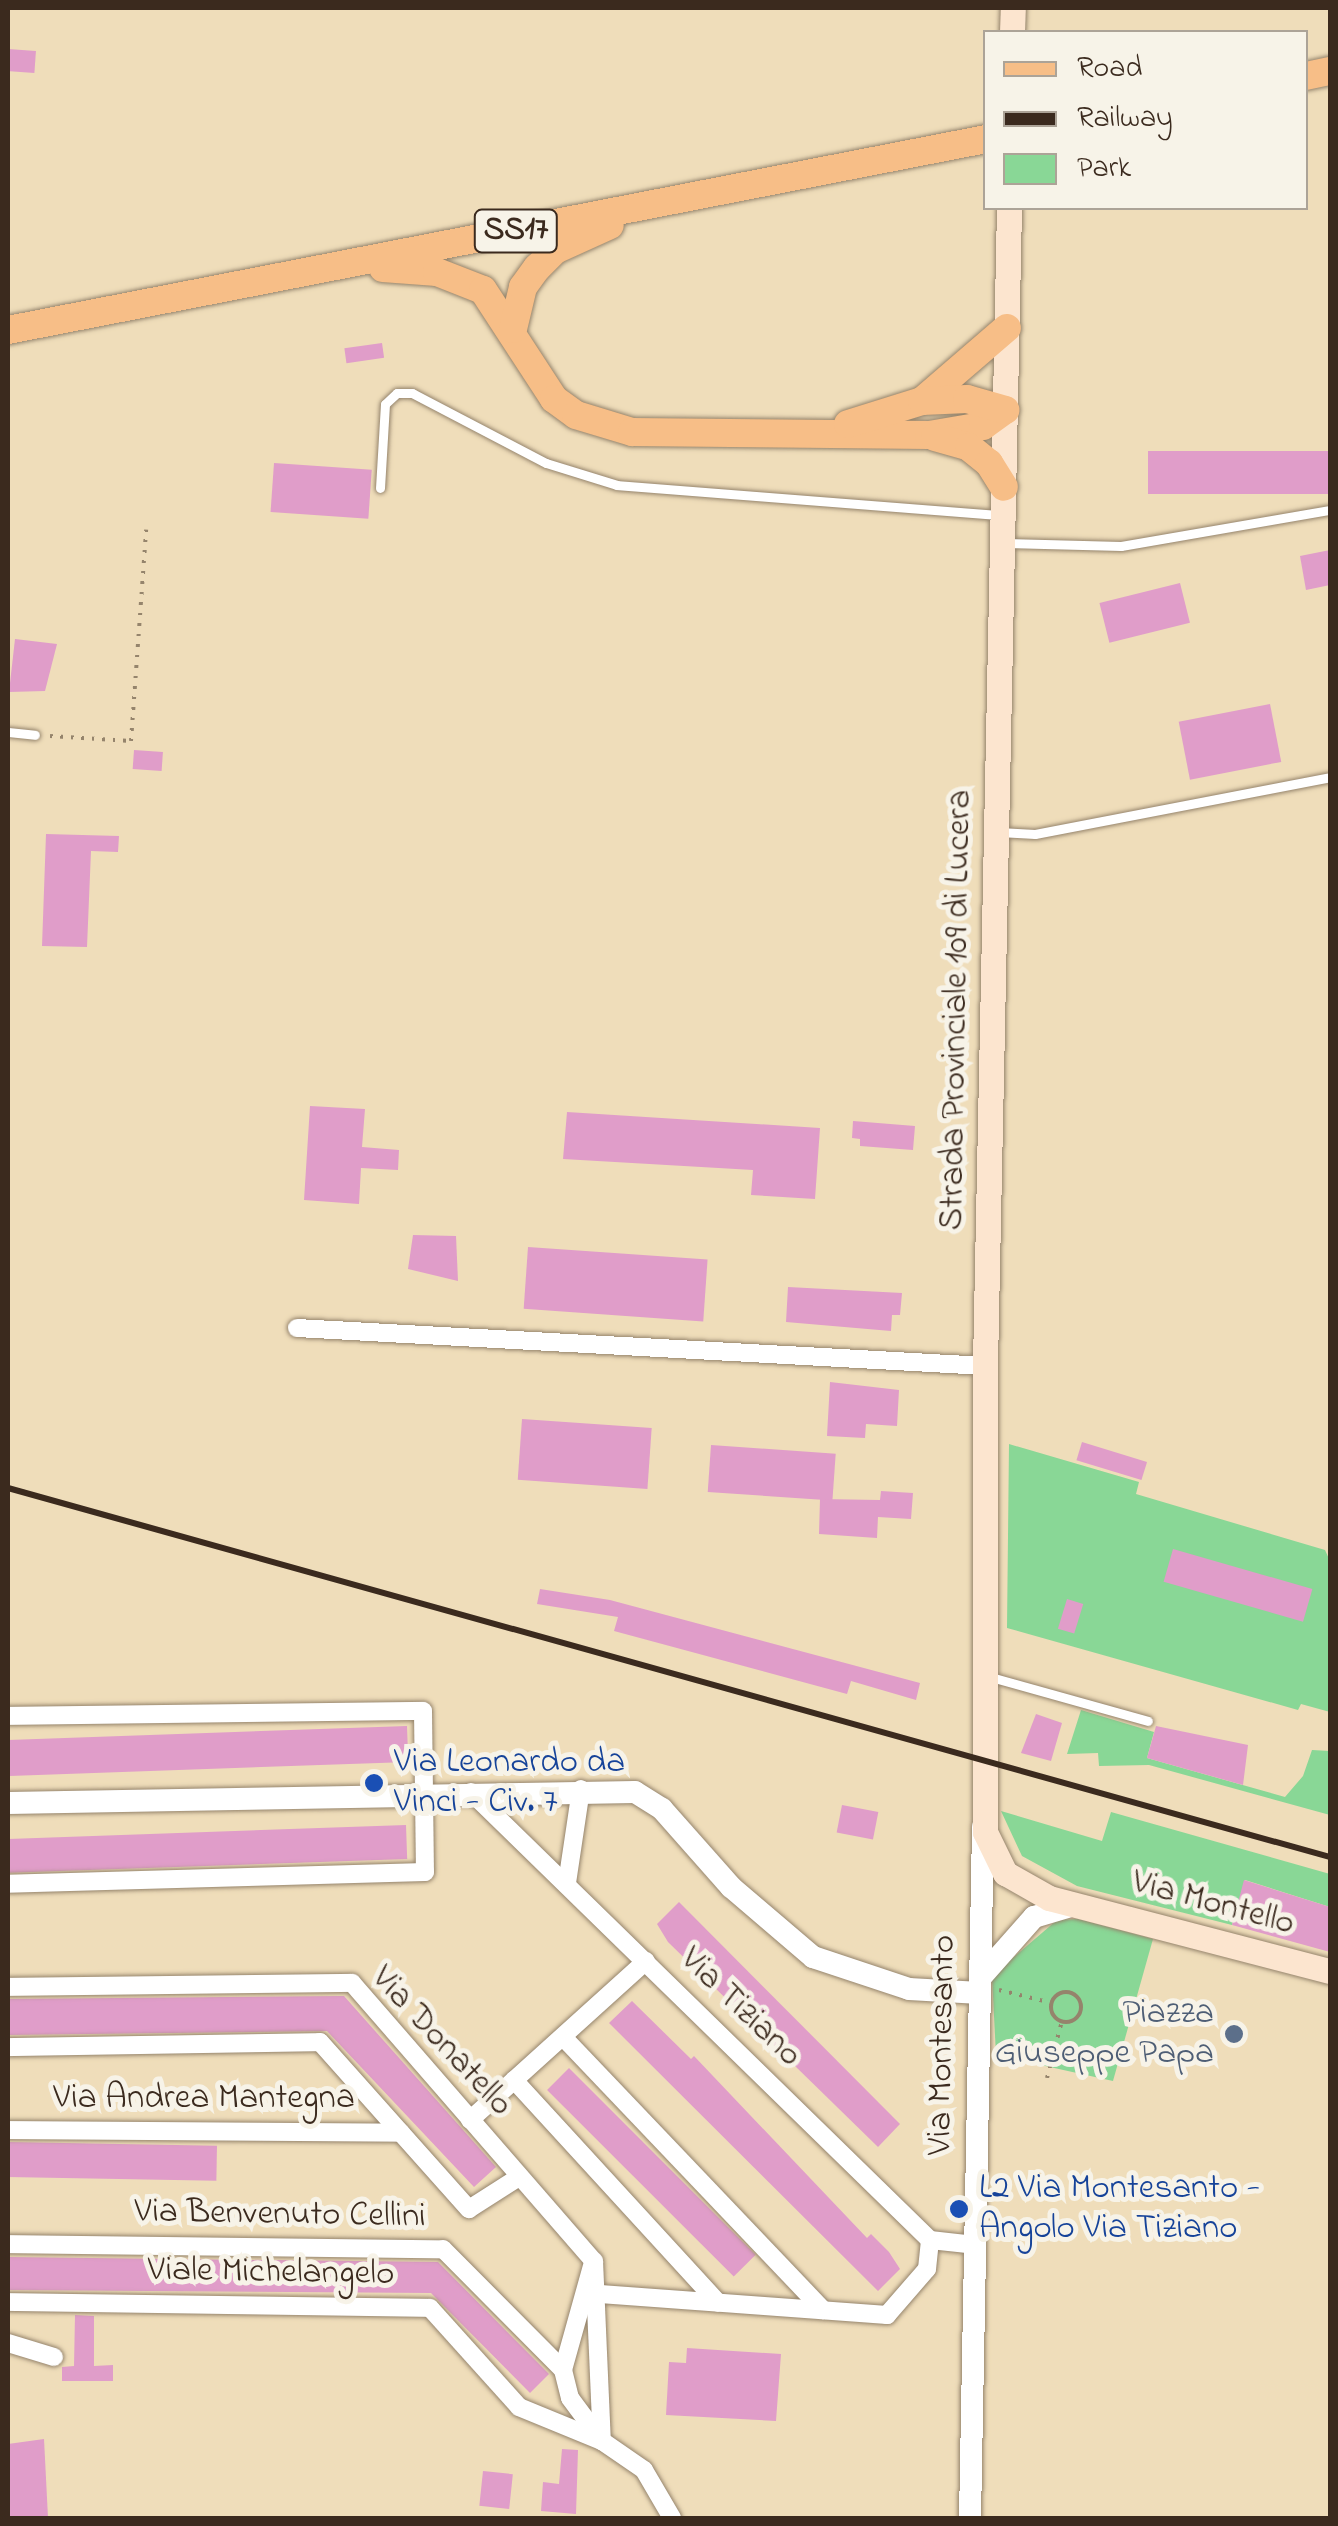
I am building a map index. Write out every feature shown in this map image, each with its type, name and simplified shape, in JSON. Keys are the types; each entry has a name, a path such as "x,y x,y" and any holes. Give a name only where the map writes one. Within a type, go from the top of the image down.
{"main road":[{"name":"SS17","path":"8,330 979,140"},
{"path":"513,329 523,288 555,250 695,196"},
{"name":"Strada Provinciale 109 di Lucera","path":"983,1814 985,1366 1009,210"},
{"path":"336,266 455,276 483,290 513,329 534,377 554,399 603,425 700,434 828,430 929,435 983,426 1005,410"},
{"path":"922,401 1007,328"},
{"path":"828,430 922,401 967,399 1005,410"},
{"path":"929,435 969,447 990,462 1003,501"},
{"name":"Via Montello","path":"983,1814 989,1850 1005,1872 1032,1891 1330,1971"}],"street":[{"path":"297,1328 985,1366"},
{"path":"8,1716 423,1711 425,1872 8,1884"},
{"path":"8,1803 582,1788 650,1799 731,1887 814,1957 909,1988 980,1987"},
{"path":"567,1884 582,1788"},
{"name":"Via Tiziano","path":"471,1792 930,2240"},
{"name":"Via Montesanto","path":"970,2518 983,1814"},
{"name":"Via Montello","path":"980,1987 992,1958 1034,1917 1079,1905"},
{"path":"470,2120 646,1960"},
{"name":"Via Donatello","path":"8,1986 352,1983 594,2261"},
{"path":"564,2038 823,2310"},
{"name":"Via Andrea Mantegna","path":"8,2047 320,2042 469,2209 520,2177"},
{"name":"Via Donatello","path":"514,2080 718,2302"},
{"name":"Via Andrea Mantegna","path":"8,2130 401,2133"},
{"path":"600,2294 887,2315 927,2269 930,2240 974,2245"},
{"name":"Via Benvenuto Cellini","path":"8,2244 443,2249 563,2370"},
{"path":"594,2261 600,2294 602,2441"},
{"path":"563,2370 594,2261"},
{"name":"Viale Michelangelo","path":"8,2302 430,2308 518,2407 602,2441 644,2470 672,2518"},
{"path":"8,2343 54,2357"},
{"name":"Viale Michelangelo","path":"563,2370 570,2398 602,2441"}],"lane":[{"path":"380,488 385,404 398,393 412,393 546,463 617,485 1003,501"},
{"path":"1002,543 1120,546 1330,510"},
{"path":"8,732 35,734"},
{"path":"996,832 1035,834 1330,778"},
{"path":"983,1674 1148,1721"}],"path":[{"path":"35,734 131,742 146,530"},
{"path":"980,1987 1052,2003 1062,2021 1047,2078"},
{"path":"1052,2003 1067,1992 1079,2000 1076,2018 1062,2021"}],"green space":[{"path":"1009,1444 1139,1482 1136,1494 1325,1550 1330,1561 1330,1712 1301,1704 1298,1710 1007,1628"},
{"path":"1081,1710 1154,1732 1147,1758 1285,1797 1303,1776 1312,1750 1330,1751 1330,1815 1149,1765 1099,1766 1098,1753 1067,1754"},
{"path":"1001,1811 1102,1841 1111,1812 1330,1874 1330,1907 1245,1880 1232,1925 1077,1886 1022,1856"},
{"path":"1078,1919 1153,1939 1113,2081 996,2055 992,1976 1057,1920"}],"building":[{"path":"8,49 36,51 34,73 8,71"},
{"path":"382,343 384,358 346,363 344,348"},
{"path":"1148,451 1330,451 1330,494 1148,494"},
{"path":"274,463 372,470 368,519 271,512"},
{"path":"1330,550 1330,585 1306,590 1300,556"},
{"path":"1180,583 1190,623 1109,643 1099,603"},
{"path":"15,639 57,644 45,691 9,692"},
{"path":"1270,704 1281,762 1190,780 1179,722"},
{"path":"134,750 163,752 162,771 133,769"},
{"path":"46,834 119,836 118,852 91,851 87,947 42,946"},
{"path":"310,1106 365,1109 362,1147 399,1150 398,1170 361,1168 359,1204 304,1200"},
{"path":"567,1112 820,1128 815,1199 751,1195 753,1170 563,1159"},
{"path":"853,1121 915,1126 913,1150 860,1146 860,1139 852,1138"},
{"path":"413,1235 456,1236 458,1281 408,1269"},
{"path":"528,1247 708,1260 703,1321 524,1309"},
{"path":"788,1287 902,1293 900,1315 892,1315 891,1331 786,1322"},
{"path":"830,1382 899,1390 897,1426 866,1424 865,1438 827,1436"},
{"path":"522,1419 652,1428 647,1489 518,1480"},
{"path":"1082,1442 1147,1462 1141,1480 1076,1460"},
{"path":"711,1445 836,1454 832,1501 708,1492"},
{"path":"881,1491 913,1493 911,1519 878,1517 877,1538 819,1534 820,1499 880,1500"},
{"path":"1173,1549 1312,1589 1303,1622 1164,1582"},
{"path":"540,1589 610,1600 920,1683 916,1700 851,1681 847,1694 614,1631 618,1617 537,1604"},
{"path":"1067,1599 1083,1604 1074,1634 1058,1629"},
{"path":"1036,1714 1062,1723 1051,1761 1021,1753"},
{"path":"407,1726 408,1762 9,1776 8,1740"},
{"path":"1156,1726 1248,1745 1243,1785 1147,1758"},
{"path":"842,1805 878,1812 873,1840 837,1832"},
{"path":"406,1825 407,1859 9,1873 8,1839"},
{"path":"1244,1880 1330,1907 1330,1952 1232,1925"},
{"path":"679,1902 900,2124 878,2147 668,1942 657,1924"},
{"path":"344,1996 496,2167 474,2187 327,2031 8,2035 8,1999"},
{"path":"632,2001 691,2059 694,2056 867,2238 871,2234 889,2252 900,2269 878,2291 609,2023"},
{"path":"569,2068 756,2255 734,2277 547,2090"},
{"path":"8,2142 217,2146 216,2181 8,2177"},
{"path":"8,2257 438,2262 549,2374 530,2393 431,2293 8,2290"},
{"path":"75,2315 94,2316 94,2366 113,2365 113,2381 62,2381 62,2367 74,2366"},
{"path":"687,2348 781,2354 776,2421 666,2415 669,2362 686,2363"},
{"path":"44,2439 48,2518 8,2518 8,2444"},
{"path":"562,2449 578,2450 576,2514 541,2511 543,2482 559,2484"},
{"path":"483,2471 513,2474 509,2509 479,2506"}],"railway":[{"path":"8,1488 1330,1857"}],"place":[{"name":"Via Leonardo da Vinci - Civ. 7","path":"374,1783"},
{"name":"Piazza Giuseppe Papa","path":"1234,2034"},
{"name":"L2 Via Montesanto - Angolo Via Tiziano","path":"959,2209"}]}
